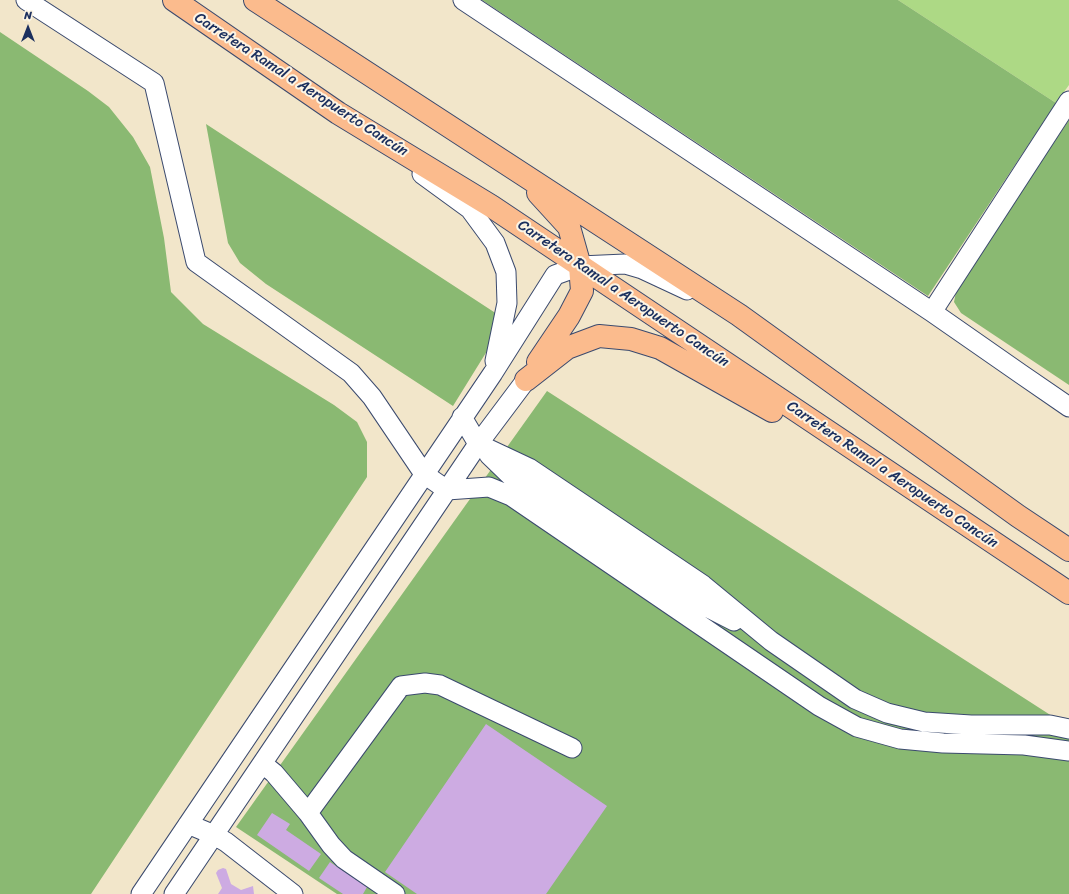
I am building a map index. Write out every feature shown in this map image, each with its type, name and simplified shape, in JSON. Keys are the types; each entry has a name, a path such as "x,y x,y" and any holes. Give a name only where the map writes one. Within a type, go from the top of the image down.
{"main road":[{"name":"Carretera Ramal a Aeropuerto Cancún","path":"174,0 338,113 491,206 1069,593"},
{"path":"254,0 739,315 1018,516 1069,550"},
{"path":"514,168 569,227 580,266 582,291 569,316 526,380"},
{"path":"526,380 566,348 599,336 631,339 660,348 801,427 873,463"}],"street":[{"path":"26,0 154,83 196,262 351,373 372,397 424,474 447,490 489,487 511,496 819,706 857,727 900,739 943,743 1024,745 1069,751"},
{"path":"463,0 932,312 1069,407"},
{"path":"932,312 1069,101"},
{"path":"338,113 470,210 495,243 506,272 507,303 493,373"},
{"path":"140,894 493,373 555,275 580,266 625,264 642,269 739,315"},
{"path":"174,894 478,444 526,380"},
{"path":"462,417 478,444 529,468 696,581 771,641 855,699 887,713 924,722 971,725 1050,725 1069,729"},
{"path":"308,813 401,686 425,683 440,685 572,748"},
{"path":"263,764 274,773 344,859 395,894"},
{"path":"188,824 226,842 293,894"}],"green space":[{"path":"482,0 898,0 1056,103 928,296"},
{"path":"898,0 1069,0 1069,85 1056,103"},
{"path":"0,32 88,91 109,107 133,137 150,167 164,238 171,292 203,324 334,405 357,422 367,442 367,477 91,894 0,894"},
{"path":"1069,120 1069,385 961,313 954,302 957,287"},
{"path":"206,124 497,314 492,343 453,406 266,284 240,263 228,243"},
{"path":"547,391 1069,727 1069,894 337,894 236,827"}],"building":[{"path":"486,724 607,806 546,894 417,894 385,872"},
{"path":"272,813 290,824 286,830 321,854 309,871 257,835"},
{"path":"330,862 367,887 363,894 343,894 319,878"},
{"path":"223,868 226,869 231,884 241,890 253,886 254,894 218,894 222,888 216,873 218,870"}]}
